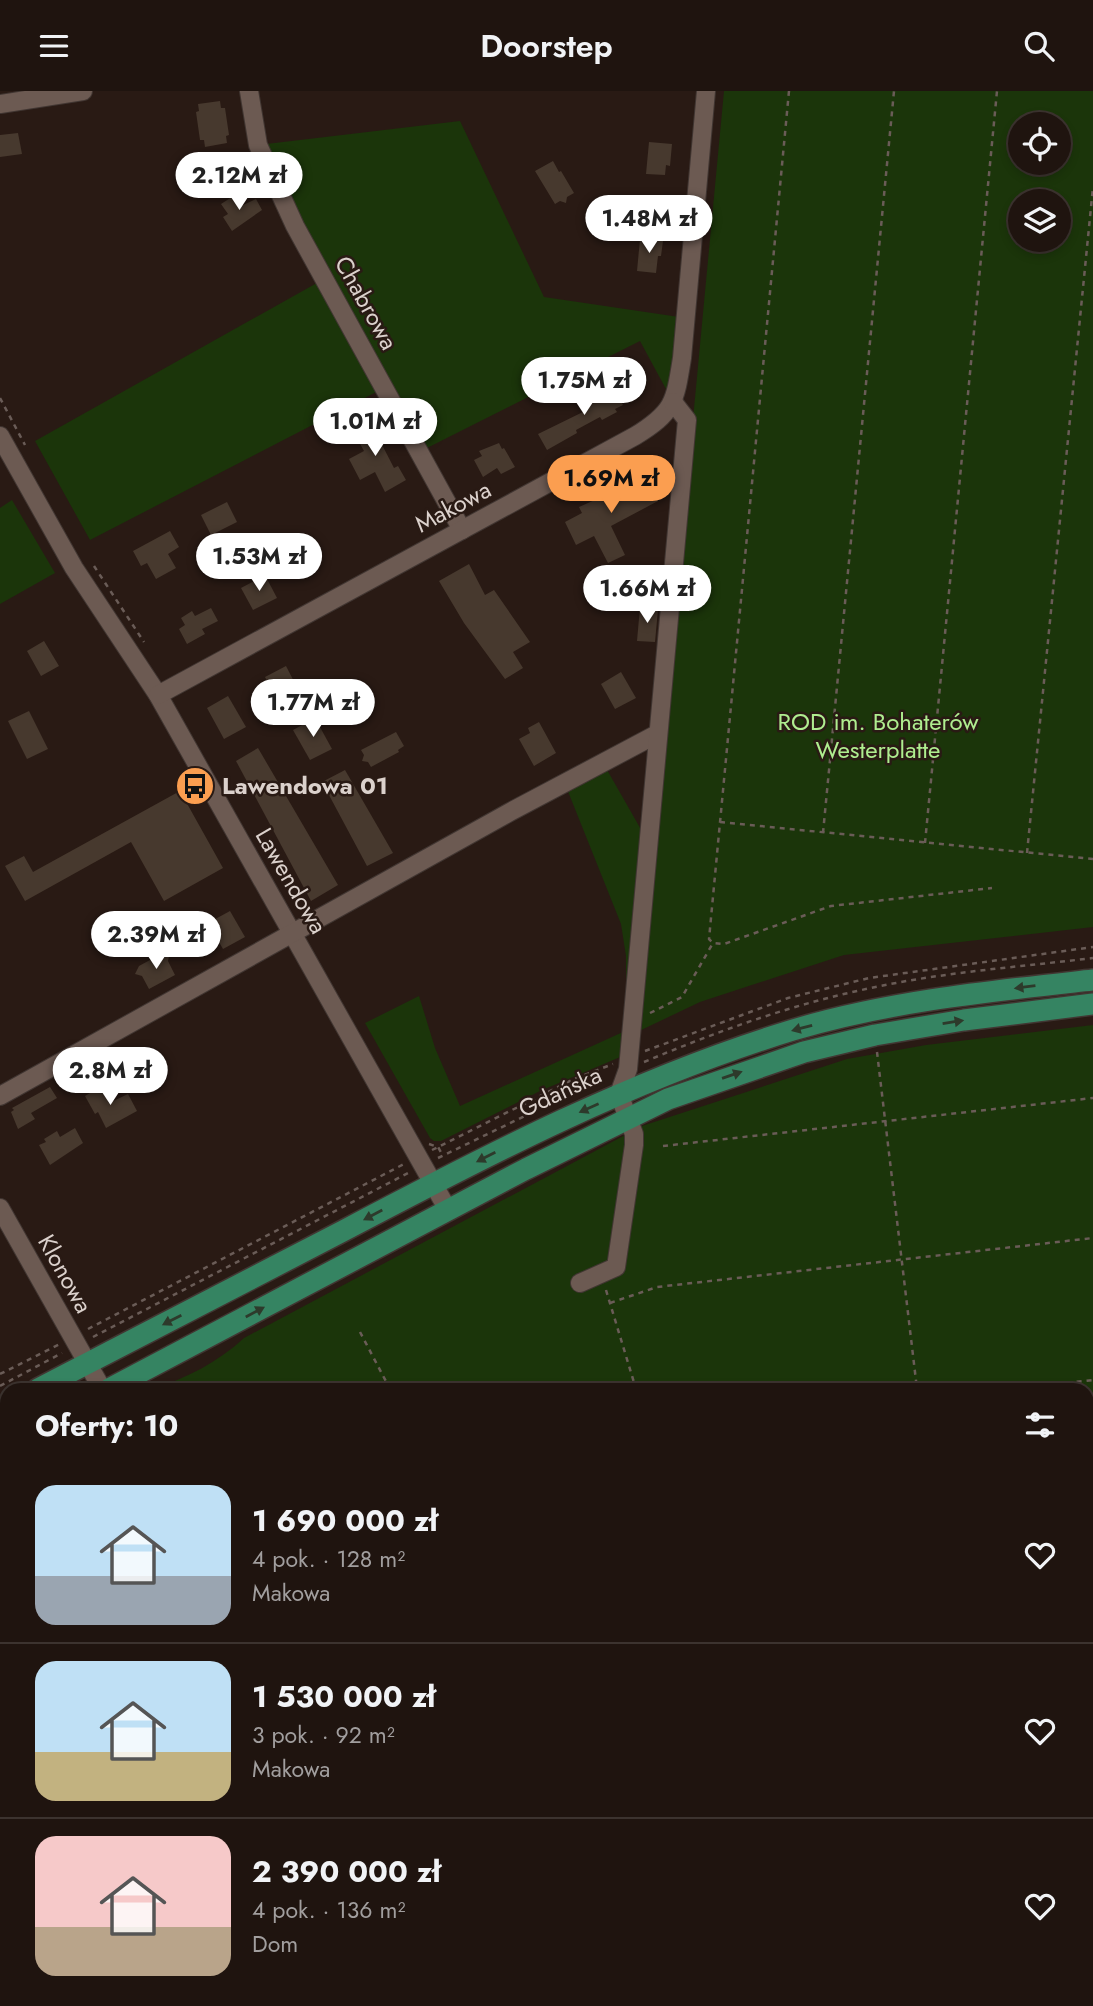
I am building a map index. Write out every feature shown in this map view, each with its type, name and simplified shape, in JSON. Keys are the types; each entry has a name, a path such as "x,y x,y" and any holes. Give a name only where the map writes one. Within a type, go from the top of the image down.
{"main road":[{"name":"Gdańska","path":"46,1383 83,1354 429,1174 717,1056 795,1029 876,1010 962,995 1093,980"},
{"path":"119,1383 627,1117 724,1078 804,1052 896,1031 1093,1004"}],"street":[{"path":"0,104 83,91"},
{"name":"Chabrowa","path":"250,91 258,145 295,226 462,530"},
{"path":"580,1283 615,1267 634,1145 634,1134 619,1094 628,1069 687,420 673,402 682,358 706,91"},
{"name":"Makowa","path":"158,695 635,436 657,422 673,402"},
{"name":"Lawendowa","path":"0,436 74,568 158,695 448,1210"},
{"path":"0,1096 510,812 657,734"},
{"name":"Klonowa","path":"0,1208 83,1354"},
{"path":"83,1354 99,1383"}],"path":[{"path":"713,943 709,935 789,91"},
{"path":"823,833 894,91"},
{"path":"925,843 997,91"},
{"path":"1027,853 1093,187"},
{"path":"720,822 1093,859"},
{"path":"713,943 724,944 831,906 992,888"},
{"path":"631,1021 682,997 713,943"},
{"path":"871,1049 877,1048 915,1383"},
{"path":"663,1146 1093,1098"},
{"path":"8,1383 83,1354 429,1174 532,1113"},
{"path":"610,1303 657,1287 1093,1238"},
{"path":"601,1273 634,1382 630,1383"},
{"path":"360,1332 387,1383"},
{"path":"1064,1383 1093,1380"}],"green space":[{"name":"ROD im. Bohaterów Westerplatte","path":"724,91 1093,91 1093,927 844,955 700,1002 635,1033"},
{"path":"460,121 544,297 686,318 673,402 640,341 419,452 384,388 90,540 35,441 324,279 258,145"},
{"path":"12,500 55,573 0,604 0,508"},
{"path":"606,768 643,833 625,1055 540,1091 441,1141 434,1141 365,1023 419,996 435,1048 460,1106 623,1032 626,956 621,924 567,789"},
{"path":"1093,1025 1093,1383 170,1383 224,1355 244,1338 642,1126 847,1059 926,1045"}],"building":[{"path":"220,101 221,108 225,108 229,135 226,136 227,143 205,147 204,140 200,140 196,112 199,111 198,104"},
{"path":"18,133 22,154 0,157 0,135"},
{"path":"649,142 672,144 670,166 666,165 665,175 646,174"},
{"path":"553,161 574,193 567,197 566,203 560,201 555,204 535,171"},
{"path":"235,195 241,206 256,199 262,210 232,231 223,217 228,214 221,204"},
{"path":"640,239 663,241 656,273 637,271"},
{"path":"612,384 623,405 615,409 617,412 602,420 600,417 576,430 577,433 547,450 538,434 587,410 582,400"},
{"path":"374,420 382,435 378,437 394,468 398,466 406,480 385,492 375,472 360,480 349,459 364,451 353,431"},
{"path":"499,443 515,467 501,474 497,468 483,477 474,460 482,456 479,451"},
{"path":"642,472 658,501 611,526 625,555 608,563 594,536 576,545 565,522 582,513 579,507"},
{"path":"227,502 237,522 211,535 201,515"},
{"path":"170,531 179,547 168,554 176,568 156,579 147,563 141,566 133,551"},
{"path":"469,564 485,595 494,590 530,642 513,652 523,668 505,679 464,623 439,581"},
{"path":"265,575 277,598 253,610 241,588"},
{"path":"640,607 658,609 655,642 637,641"},
{"path":"211,608 218,621 202,629 205,634 187,644 179,629 185,625 181,618 192,611 195,616"},
{"path":"44,641 59,666 41,676 27,651"},
{"path":"286,666 302,697 281,708 265,677"},
{"path":"621,672 636,698 615,709 601,684"},
{"path":"228,696 246,727 224,739 207,708"},
{"path":"29,711 48,749 27,759 8,721"},
{"path":"315,718 332,749 310,760 293,730"},
{"path":"539,722 556,753 534,766 519,739 530,733 528,728"},
{"path":"396,732 404,746 399,752 371,767 368,762 362,761 364,755 361,750"},
{"path":"258,748 338,885 311,901 236,761"},
{"path":"345,770 393,853 367,866 322,782"},
{"path":"180,791 223,868 164,901 131,842 25,901 5,866 24,856 33,872"},
{"path":"230,911 245,937 223,949 208,923"},
{"path":"161,954 169,956 168,961 175,975 149,989 142,976 135,974 139,966"},
{"path":"50,1087 57,1098 31,1113 35,1119 18,1129 12,1108"},
{"path":"100,1087 109,1103 128,1094 137,1111 106,1128 85,1096"},
{"path":"75,1128 83,1143 50,1165 39,1145 57,1131 60,1137"}],"place":[{"name":"Lawendowa 01","path":"195,786"}]}
